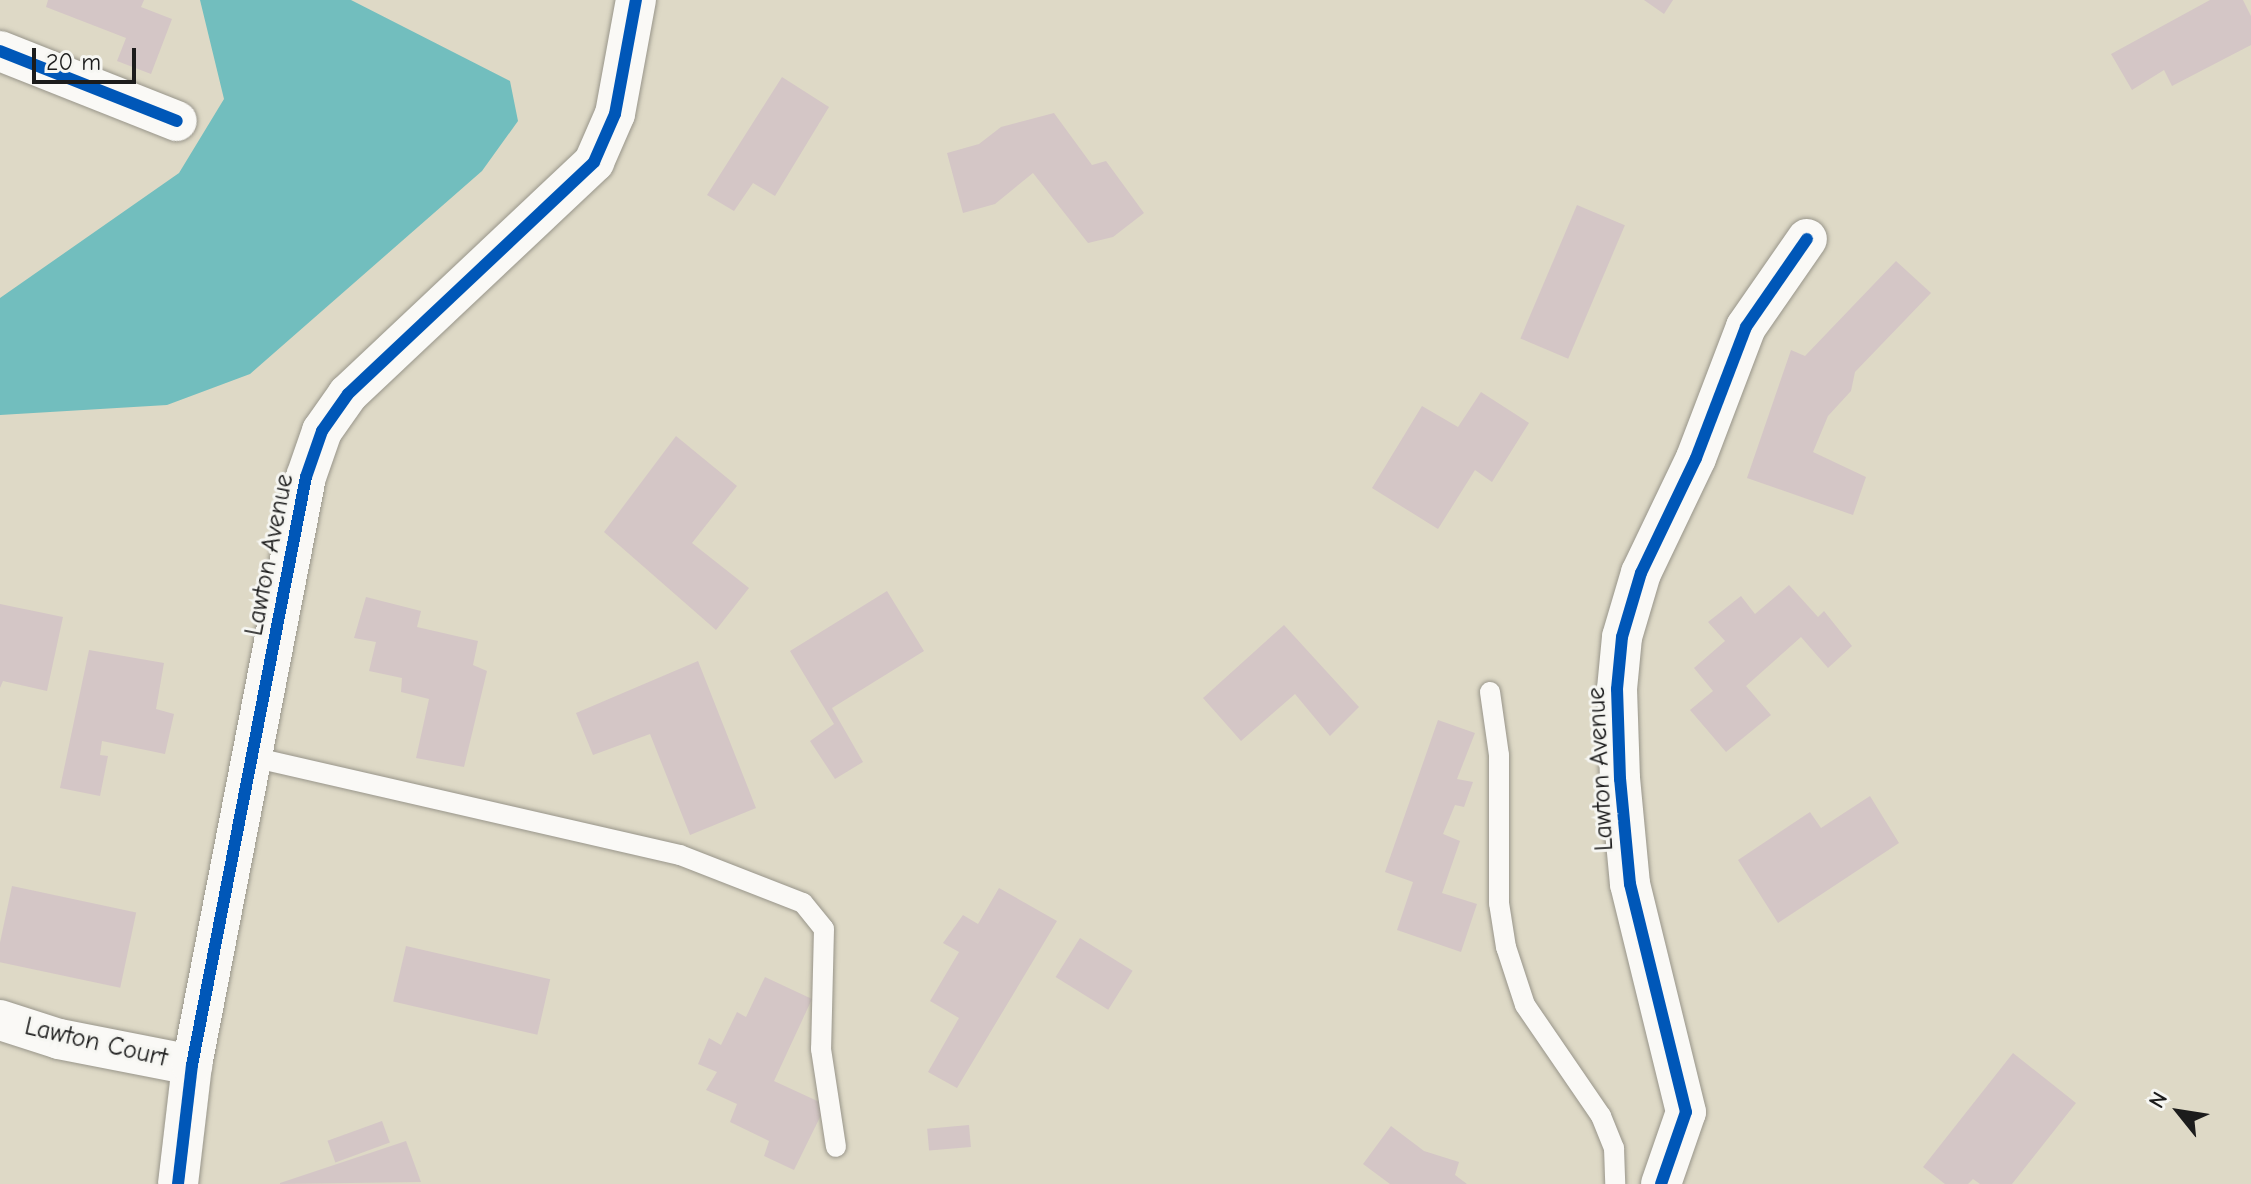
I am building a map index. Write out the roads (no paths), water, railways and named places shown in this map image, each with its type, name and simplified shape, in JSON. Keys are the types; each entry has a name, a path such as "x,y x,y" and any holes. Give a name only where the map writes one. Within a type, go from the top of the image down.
{"street":[{"name":"Lawton Avenue","path":"178,1184 192,1065 306,477 322,431 348,394 594,162 615,114 636,0"},
{"path":"0,51 177,121"},
{"name":"Lawton Avenue","path":"1661,1184 1686,1112 1630,884 1620,779 1617,689 1622,637 1641,573 1696,458 1746,327 1807,239"},
{"name":"Lawton Court","path":"0,1020 59,1039 192,1065"}],"lane":[{"path":"1490,692 1499,755 1499,903 1506,947 1525,1005 1601,1116 1614,1148 1615,1184"},
{"path":"252,757 680,855 803,903 824,929 821,1049 836,1147"}],"water":[{"path":"200,0 351,0 510,81 518,121 482,171 250,374 167,405 0,415 0,298 179,173 224,99"}]}
